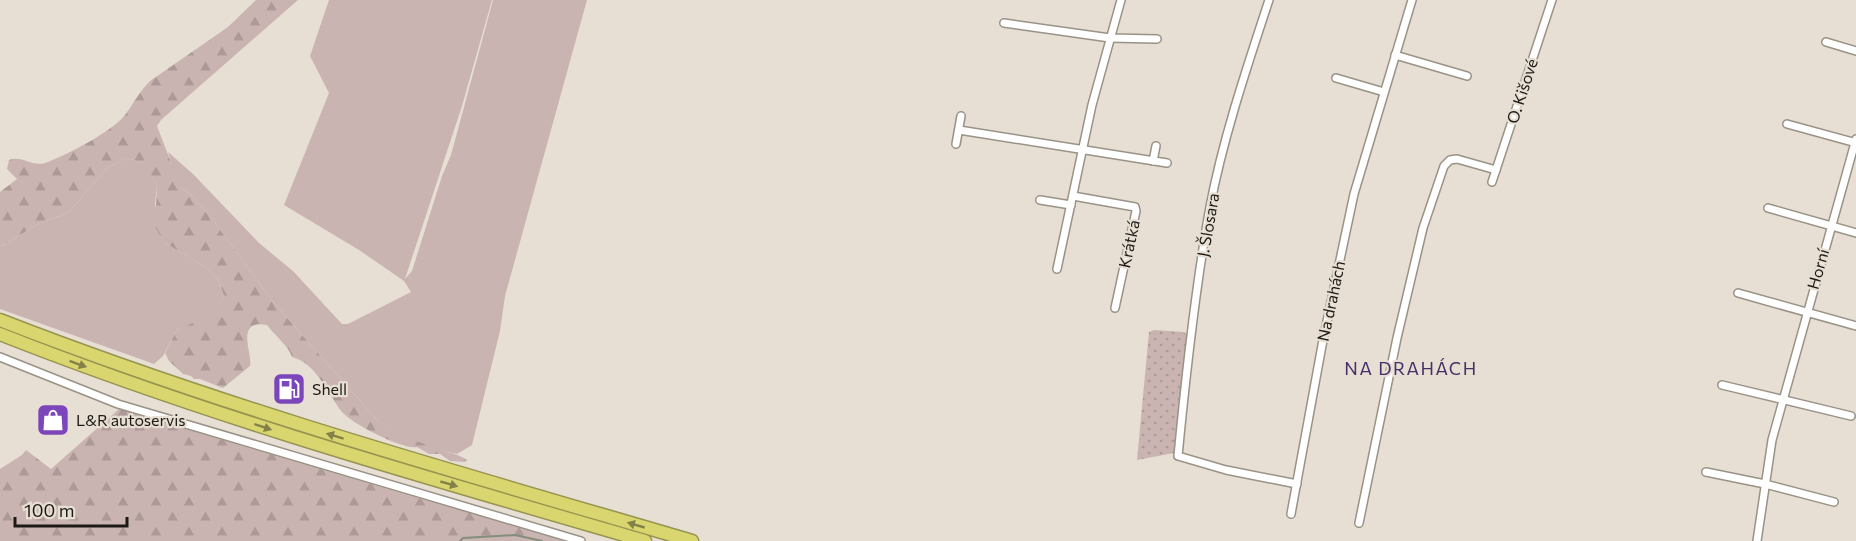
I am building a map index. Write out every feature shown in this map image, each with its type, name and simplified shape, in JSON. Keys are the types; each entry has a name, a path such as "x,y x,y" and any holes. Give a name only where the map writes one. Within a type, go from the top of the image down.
{"highway":[{"path":"0,320 142,372 292,423 692,541"},
{"path":"0,334 168,396 288,435 645,541"}],"street":[{"path":"1057,269 1083,150 1121,0"},
{"name":"J. Šlosara","path":"1269,0 1248,63 1210,205 1190,336 1178,456 1226,470 1296,484"},
{"name":"Na drahách","path":"1291,514 1323,340 1354,194 1412,0"},
{"name":"O. Kišové","path":"1492,182 1552,0"},
{"path":"1004,23 1110,38 1157,39"},
{"path":"1826,42 1856,51"},
{"path":"1395,55 1467,76"},
{"path":"1336,78 1384,92"},
{"path":"956,144 962,116"},
{"name":"Horní","path":"1757,541 1772,440 1806,312 1856,141 1787,123"},
{"path":"958,130 1167,163"},
{"path":"1153,160 1156,146"},
{"path":"1359,523 1397,338 1423,228 1444,166 1450,160 1457,159 1496,170"},
{"name":"Krátká","path":"1073,196 1135,207 1115,308"},
{"path":"1040,200 1071,205"},
{"name":"Horní","path":"1768,208 1856,233"},
{"name":"Horní","path":"1738,293 1856,326"},
{"path":"0,357 118,404 581,541"},
{"path":"1722,386 1851,416"},
{"path":"1706,472 1834,502"}],"green space":[{"path":"256,0 298,0 161,120 157,126 181,188 192,196 212,219 274,303 377,420 407,437 461,456 467,460 465,462 450,461 440,454 429,454 417,447 400,444 355,423 342,412 315,372 300,360 292,357 267,325 251,327 247,339 250,366 223,388 183,374 169,361 165,353 177,330 209,314 224,296 219,281 205,267 165,243 155,227 157,186 145,163 126,158 107,168 69,212 38,224 0,247 0,192 17,179 7,169 9,160 45,163 100,135 125,115 150,81 228,27"},
{"path":"329,0 492,0 462,106 405,279 412,271 442,176 451,155 493,0 587,0 505,296 500,331 472,445 457,454 415,442 394,432 377,420 274,303 212,219 192,196 181,188 168,152 193,174 259,243 293,271 342,324 348,324 411,292 404,281 359,250 284,205 329,93 310,56"},
{"path":"126,158 146,163 157,186 155,204 165,243 205,267 219,281 224,296 217,310 204,319 177,330 163,356 154,364 0,309 0,247 38,224 69,212 107,168"},
{"path":"1154,330 1184,332 1188,336 1174,453 1137,460 1149,332"},
{"path":"119,409 569,541 0,541 0,469 26,450 51,469"}],"waterway":[{"path":"460,541 463,538 515,535 542,541"}],"place":[{"name":"Shell","path":"289,389"},
{"name":"L&R autoservis","path":"53,420"}],"district":[{"name":"NA DRAHÁCH","path":"1411,369"}]}
